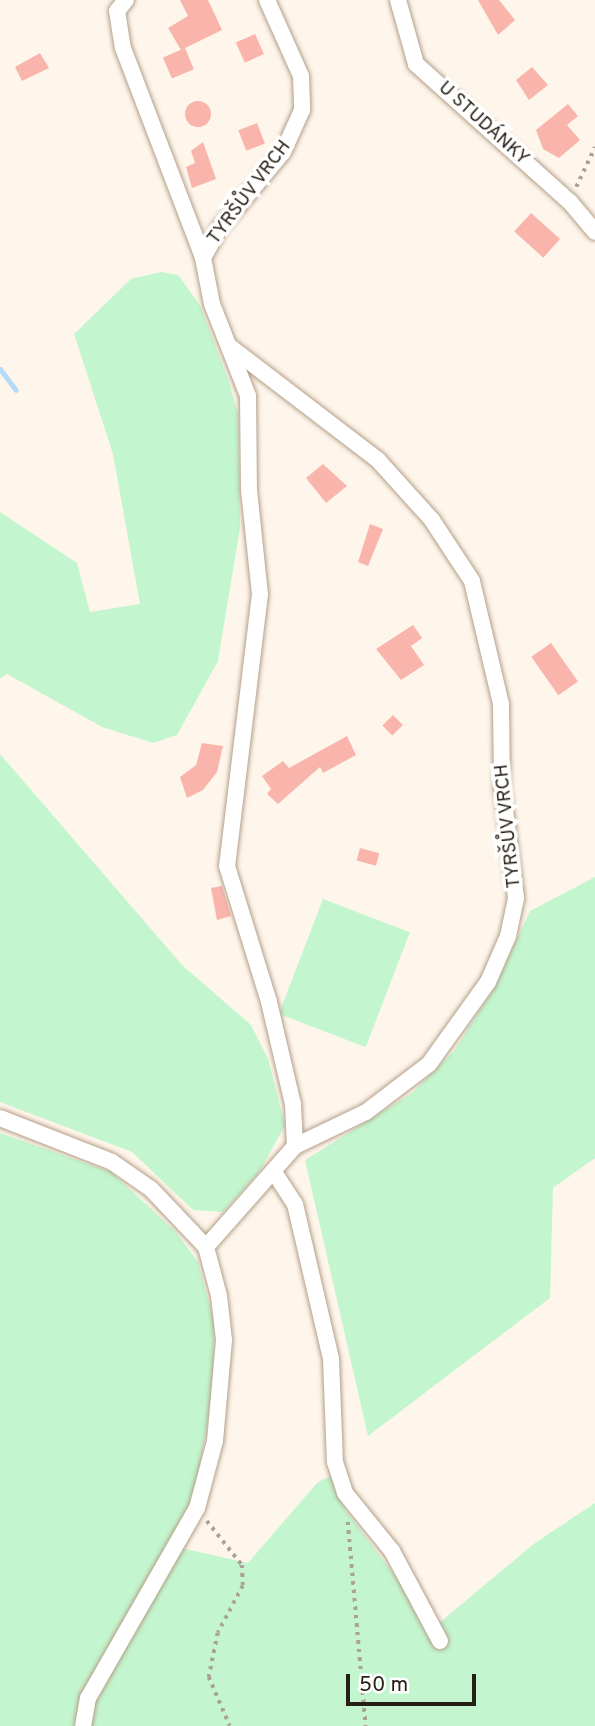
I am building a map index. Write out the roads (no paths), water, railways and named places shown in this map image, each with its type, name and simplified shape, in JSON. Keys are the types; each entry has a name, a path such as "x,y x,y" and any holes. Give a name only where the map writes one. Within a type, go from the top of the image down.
{"street":[{"path":"126,0 117,11 122,48 203,258"},
{"name":"TYRŠŮV VRCH","path":"267,0 301,76 300,120 283,152 219,229 203,258 212,304 248,396 248,489 260,614 230,806 227,866 269,1002 293,1104 295,1146"},
{"name":"U STUDÁNKY","path":"398,0 416,64 570,202 595,232"},
{"name":"TYRŠŮV VRCH","path":"206,1247 295,1146 366,1112 429,1065 488,982 512,921 516,876 502,786 501,704 472,581 432,520 378,460 230,347"},
{"path":"0,1118 112,1162 151,1189 206,1247 224,1340 215,1441 197,1508 88,1698 83,1726"},
{"path":"274,1172 295,1204 331,1359 335,1462 345,1493 392,1550 440,1641"}],"waterway":[{"path":"0,369 16,390"}]}
